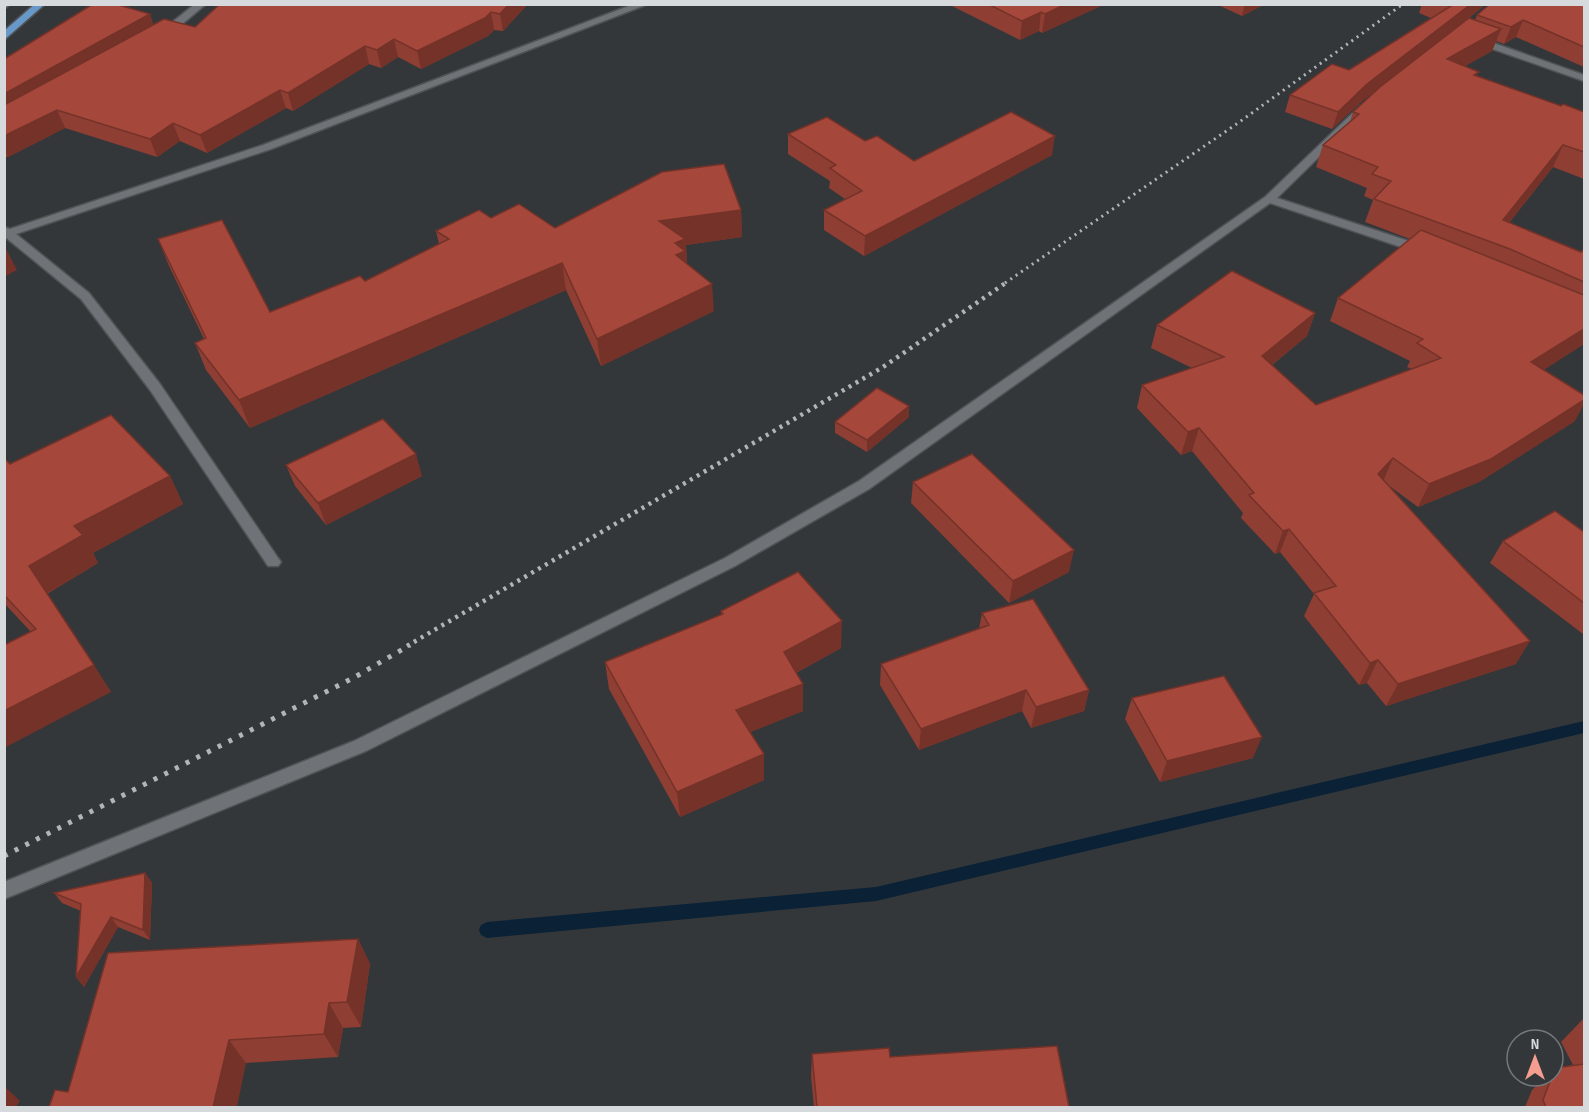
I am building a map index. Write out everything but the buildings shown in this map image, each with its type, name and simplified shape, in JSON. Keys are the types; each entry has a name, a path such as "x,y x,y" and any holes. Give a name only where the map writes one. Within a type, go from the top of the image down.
{"main road":[{"path":"4,37 41,4"}],"street":[{"path":"157,39 202,4"},
{"path":"6,231 267,147 644,4"},
{"path":"1460,34 1584,78"},
{"path":"4,891 360,746 730,562 864,485 1269,199 1376,98"},
{"path":"1269,199 1431,252"},
{"path":"6,231 86,296 155,387 273,562"}],"waterway":[{"path":"487,930 876,894 1584,727"}],"railway":[{"path":"1005,283 1238,123 1403,4"},
{"path":"407,646 883,367 1007,282"},
{"path":"4,856 355,677 410,645"}]}
